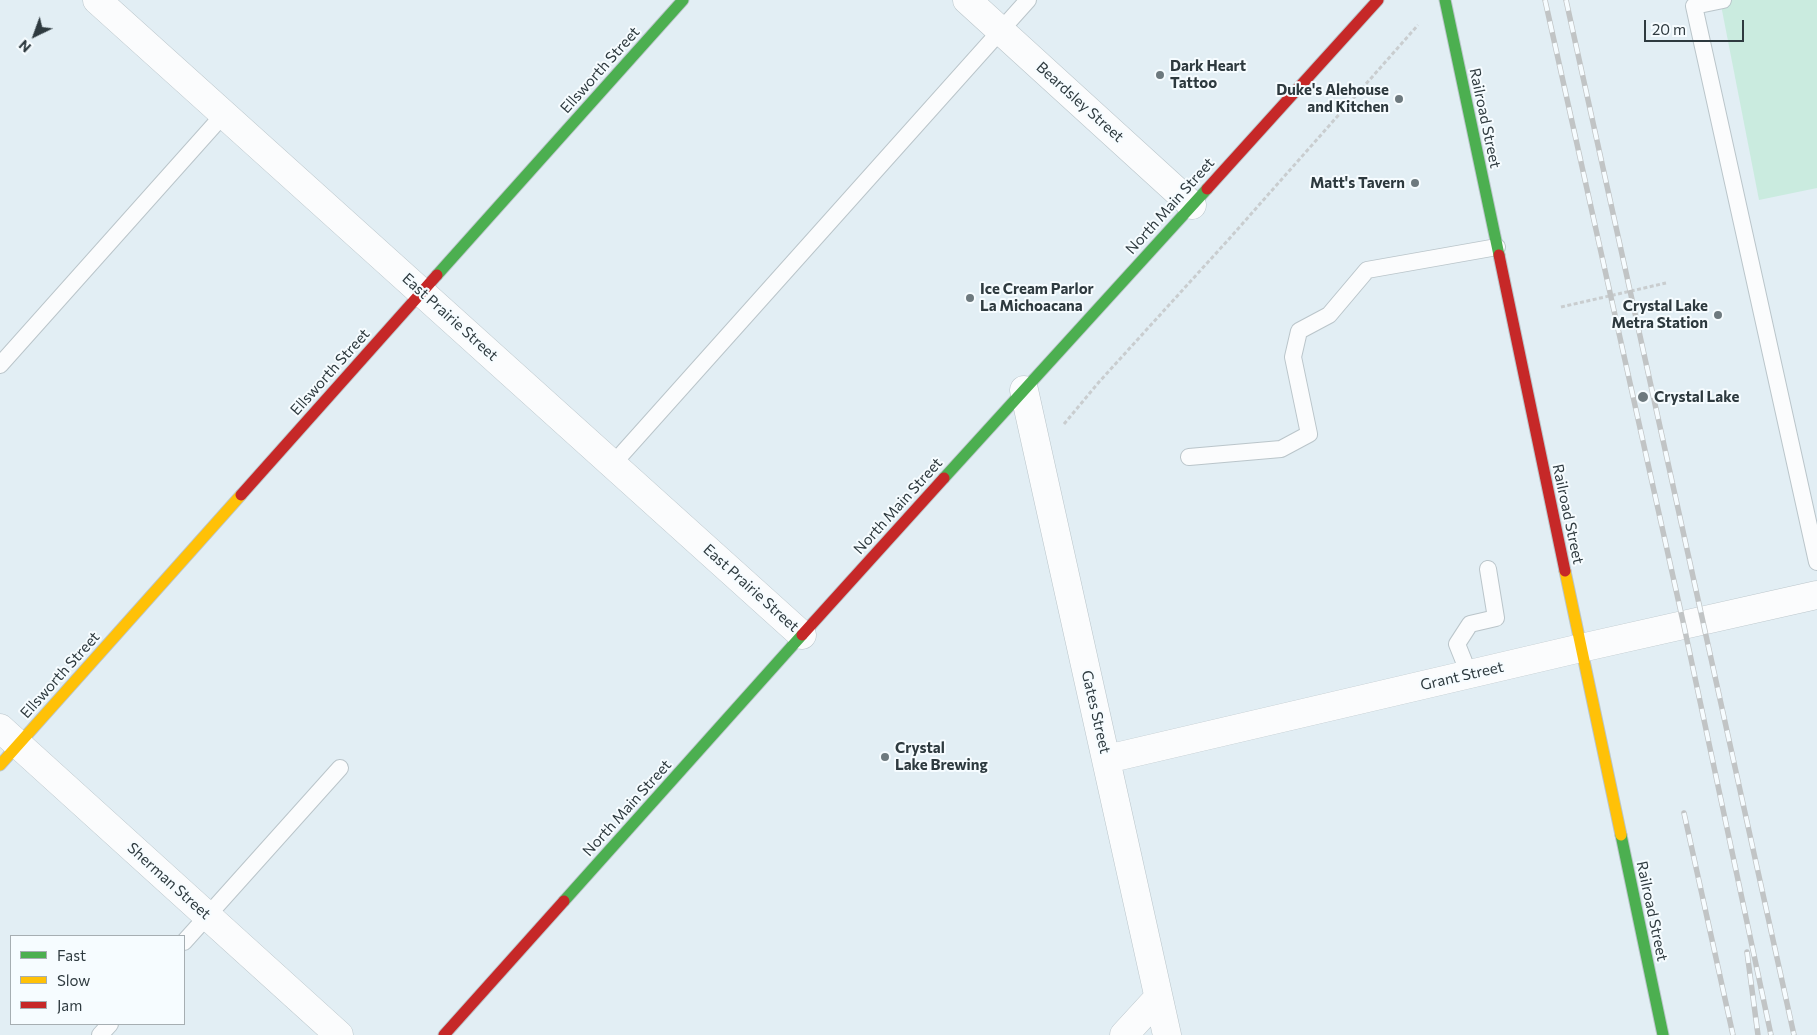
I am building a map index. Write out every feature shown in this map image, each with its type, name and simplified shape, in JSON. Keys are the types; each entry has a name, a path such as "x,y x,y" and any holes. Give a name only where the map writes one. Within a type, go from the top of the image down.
{"street":[{"name":"East Prairie Street","path":"97,0 802,635"},
{"name":"Ellsworth Street","path":"0,765 9,736 422,292 683,0"},
{"name":"Beardsley Street","path":"967,0 1192,205"},
{"name":"North Main Street","path":"444,1035 802,635 1378,0"},
{"name":"Railroad Street","path":"1445,0 1663,1035"},
{"name":"Gates Street","path":"1024,390 1167,1035"},
{"name":"Grant Street","path":"1107,759 1581,648 1817,596"},
{"name":"Sherman Street","path":"9,736 339,1035"},
{"path":"1124,1035 1158,998"}],"lane":[{"path":"613,464 1028,0"},
{"path":"1723,0 1694,6 1817,562"},
{"path":"0,366 224,114"},
{"path":"1189,457 1281,449 1309,434 1293,357 1299,331 1329,315 1367,270 1497,247"},
{"path":"1469,674 1457,644 1470,624 1496,618 1488,569"},
{"path":"185,941 340,768"},
{"path":"100,1035 109,1025"}],"path":[{"path":"1062,426 1136,340 1229,239 1421,22"},
{"path":"1560,307 1666,283"}],"green space":[{"path":"1720,0 1817,0 1817,188 1759,200"}],"railway":[{"path":"1545,0 1684,626 1771,1035"},
{"path":"1566,0 1794,1035"},
{"path":"1684,813 1733,1035"},
{"path":"1747,952 1758,1035"}],"traffic: fast":[{"path":"437,275 683,0"},
{"path":"1445,0 1499,255"},
{"path":"944,478 1207,189"},
{"path":"564,901 802,635"},
{"path":"1621,835 1663,1035"}],"traffic: slow":[{"path":"0,765 241,495"},
{"path":"1565,571 1621,835"}],"traffic: jam":[{"path":"1207,189 1378,0"},
{"path":"1499,255 1565,571"},
{"path":"241,495 437,275"},
{"path":"802,635 944,478"},
{"path":"444,1035 564,901"}],"place":[{"name":"Dark Heart Tattoo","path":"1160,75"},
{"name":"Duke's Alehouse and Kitchen","path":"1399,99"},
{"name":"Matt's Tavern","path":"1415,183"},
{"name":"Ice Cream Parlor La Michoacana","path":"970,298"},
{"name":"Crystal Lake Metra Station","path":"1718,315"},
{"name":"Crystal Lake","path":"1643,397"},
{"name":"Crystal Lake Brewing","path":"885,757"}]}
